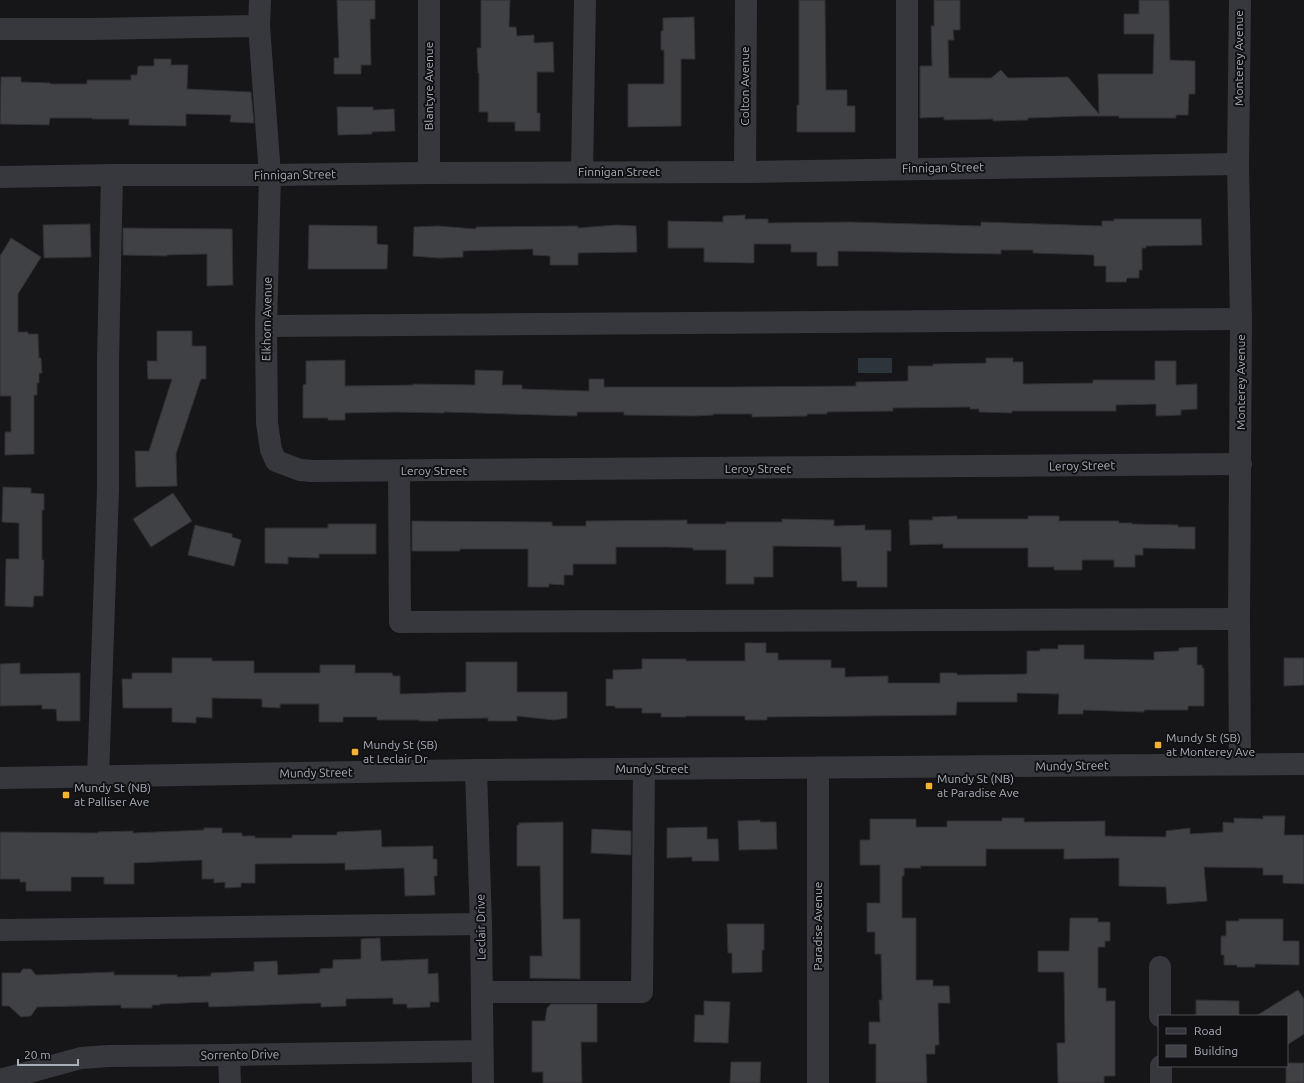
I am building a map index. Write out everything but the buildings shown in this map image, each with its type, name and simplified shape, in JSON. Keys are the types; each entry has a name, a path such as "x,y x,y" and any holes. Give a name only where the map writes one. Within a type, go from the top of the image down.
{"street":[{"name":"Elkhorn Avenue","path":"260,0 259,26 270,175 266,326 267,423 271,450 276,461"},
{"name":"Blantyre Avenue","path":"429,0 429,173"},
{"path":"582,172 585,0"},
{"name":"Colton Avenue","path":"745,172 746,0"},
{"path":"907,0 907,169"},
{"name":"Monterey Avenue","path":"1240,0 1238,164 1241,319 1239,619 1240,764"},
{"path":"0,29 259,26"},
{"name":"Finnigan Street","path":"0,177 112,175 745,172 1238,164"},
{"path":"98,777 108,490 108,346 112,175"},
{"path":"266,326 1241,319"},
{"name":"Leroy Street","path":"276,461 300,470 312,471 1241,464"},
{"path":"399,471 400,622 1239,619"},
{"name":"Mundy Street","path":"0,778 476,770 1304,764"},
{"name":"Paradise Avenue","path":"818,768 818,1083"},
{"path":"482,992 642,992 644,769"},
{"name":"Leclair Drive","path":"476,770 481,924 483,1083"},
{"path":"0,930 481,924"},
{"path":"1160,967 1160,1015"},
{"name":"Sorrento Drive","path":"0,1080 47,1067 88,1058 109,1056 482,1051"},
{"path":"229,1055 230,1083"},
{"path":"1160,1067 1161,1083"}],"shaded area":[{"path":"858,358 892,358 892,373 858,373"}],"place":[{"name":"Mundy St (SB) at Monterey Ave","path":"1158,745"},
{"name":"Mundy St (SB) at Leclair Dr","path":"355,752"},
{"name":"Mundy St (NB) at Paradise Ave","path":"929,786"},
{"name":"Mundy St (NB) at Palliser Ave","path":"66,795"}]}
